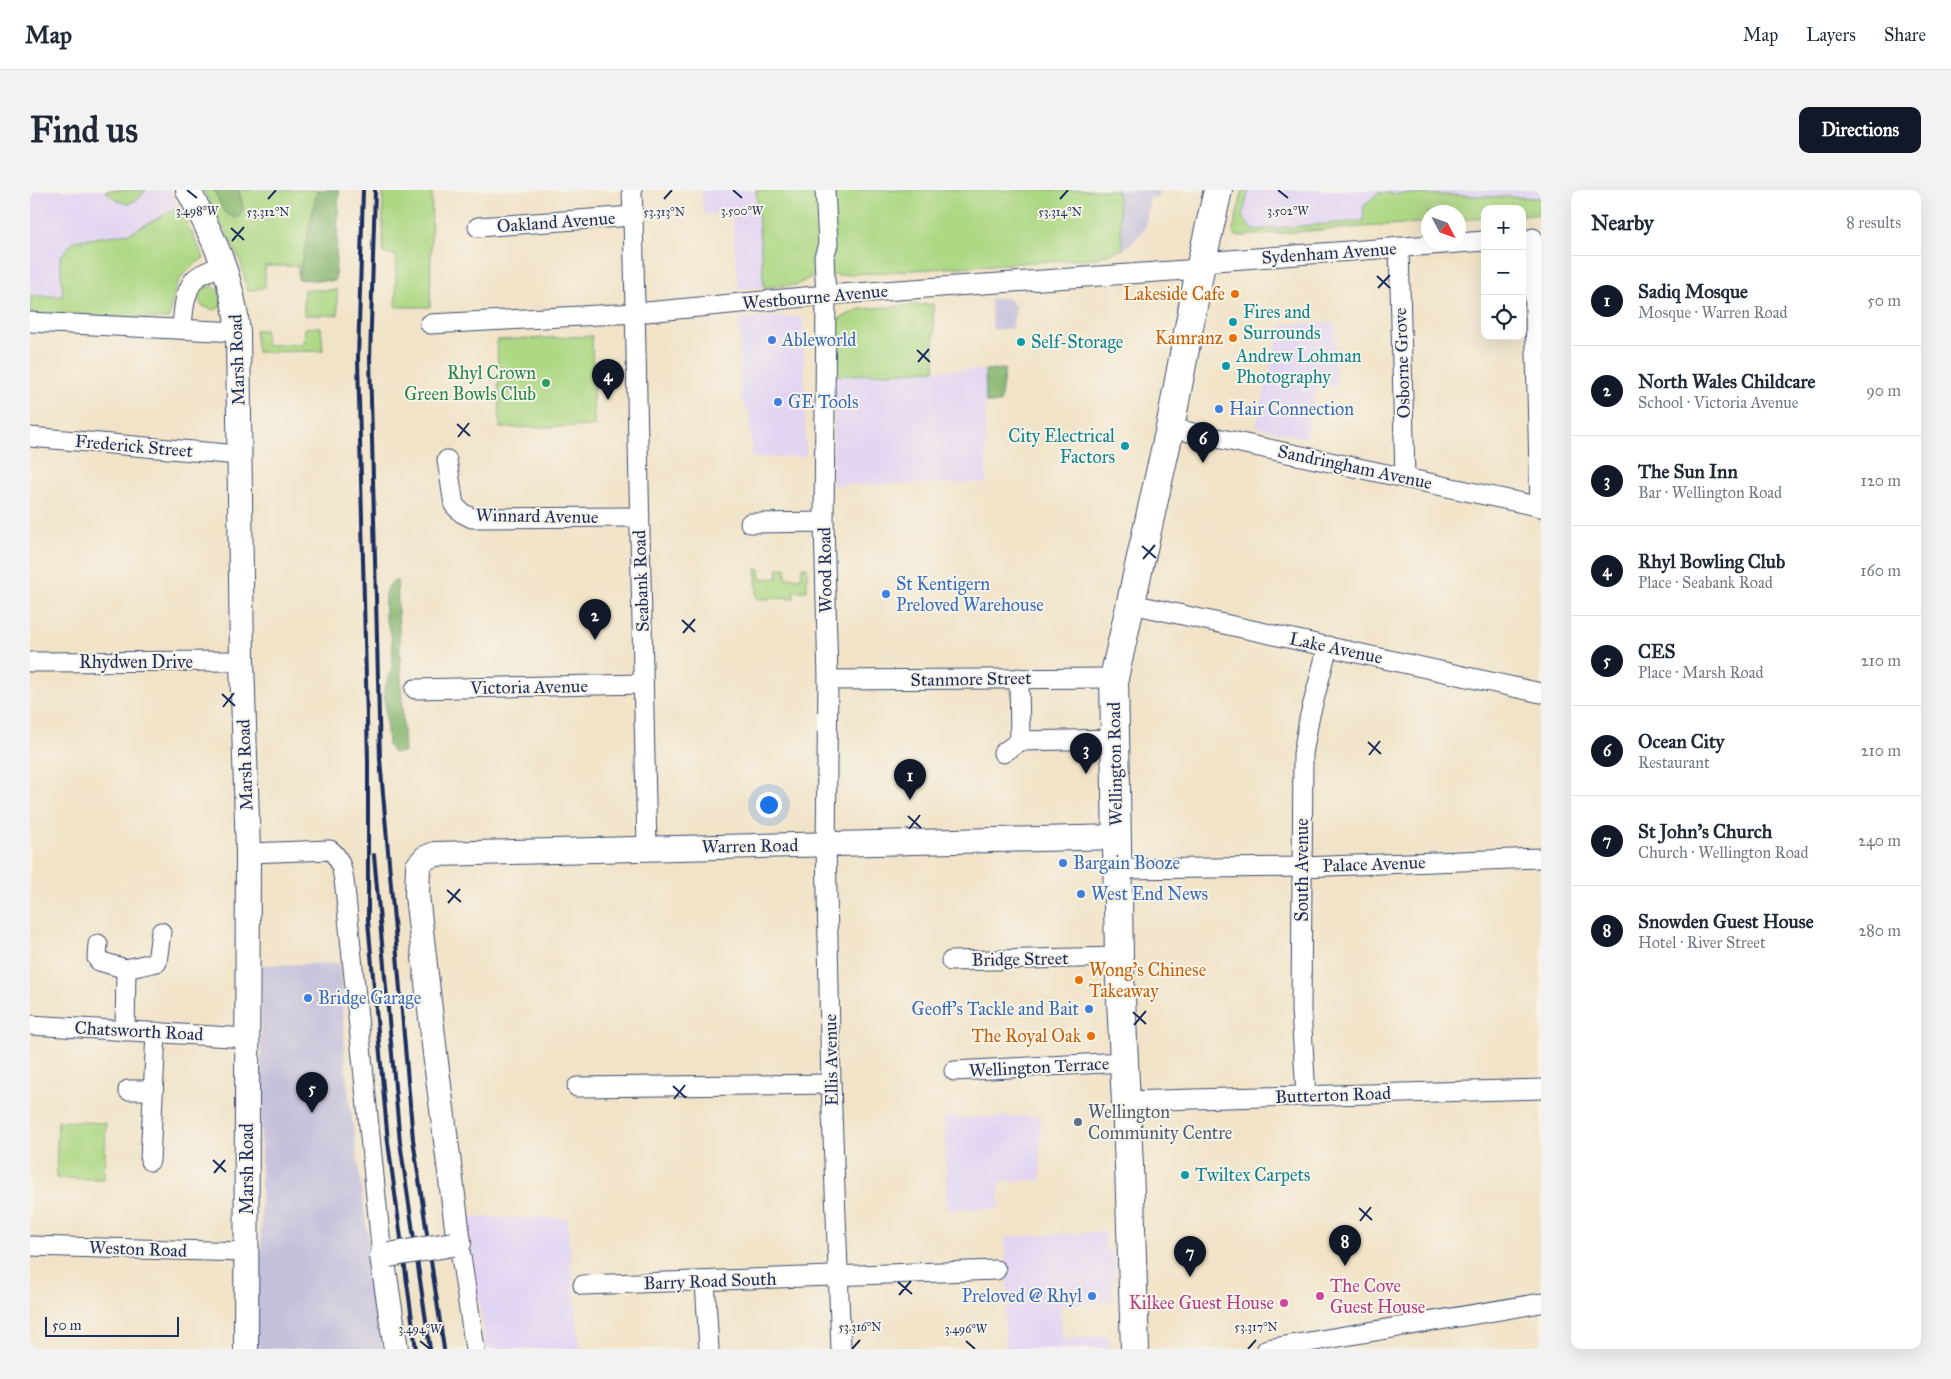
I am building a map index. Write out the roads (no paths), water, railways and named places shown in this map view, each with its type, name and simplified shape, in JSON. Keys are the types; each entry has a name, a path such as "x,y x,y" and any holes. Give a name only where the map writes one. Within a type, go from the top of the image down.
{"main road":[{"name":"Wellington Road","path":"1135,1349 1119,957 1114,678 1170,428 1201,266 1218,190"}],"street":[{"name":"Marsh Road","path":"188,190 211,234 224,265 234,301 238,332 242,661 248,853 246,1349"},
{"name":"Oakland Avenue","path":"632,190 636,313"},
{"name":"Wood Road","path":"825,190 828,244 824,257 826,296 824,522 828,680 826,845"},
{"name":"Oakland Avenue","path":"478,227 633,216"},
{"path":"1532,238 1540,507"},
{"name":"Sydenham Avenue","path":"1201,266 1399,247 1481,241"},
{"name":"Osborne Grove","path":"1399,247 1405,478"},
{"path":"182,329 183,311 188,293 196,279 224,265"},
{"name":"Westbourne Avenue","path":"430,324 636,313 1201,266"},
{"name":"Seabank Road","path":"636,313 647,849"},
{"path":"30,322 238,332"},
{"name":"Sandringham Avenue","path":"1170,428 1540,507"},
{"name":"Frederick Street","path":"30,437 239,455"},
{"name":"Winnard Avenue","path":"447,460 454,505 462,513 472,518 639,517"},
{"path":"750,523 824,522"},
{"name":"Lake Avenue","path":"1132,604 1541,693"},
{"name":"South Avenue","path":"1306,1096 1301,1010 1303,754 1309,719 1328,646"},
{"name":"Rhydwen Drive","path":"30,662 242,661"},
{"path":"1019,678 1020,742"},
{"name":"Stanmore Street","path":"828,680 1114,678"},
{"name":"Victoria Avenue","path":"415,690 644,684"},
{"path":"1003,753 1020,742 1115,739"},
{"name":"Warren Road","path":"456,1244 417,895 418,866 425,858 435,854 1116,837"},
{"name":"Ellis Avenue","path":"826,845 831,1084 841,1349"},
{"path":"248,853 330,850 336,855 342,868 396,1349"},
{"name":"Palace Avenue","path":"1117,869 1302,866 1541,858"},
{"path":"98,944 97,958 101,963 126,969 157,962 161,932"},
{"name":"Bridge Street","path":"951,961 1119,957"},
{"path":"125,1031 126,969"},
{"name":"Chatsworth Road","path":"30,1025 247,1038"},
{"path":"150,1161 156,1032"},
{"name":"Wellington Terrace","path":"954,1071 1124,1062"},
{"path":"577,1087 831,1084"},
{"name":"Butterton Road","path":"1126,1101 1541,1089"},
{"path":"128,1090 153,1090"},
{"path":"386,1256 456,1244 475,1349"},
{"name":"Weston Road","path":"30,1246 246,1252"},
{"name":"Barry Road South","path":"583,1285 996,1270"},
{"path":"706,1281 709,1349"},
{"path":"1267,1349 1315,1345 1541,1303"}],"railway":[{"path":"363,190 358,359 368,760 368,921 388,1142 416,1349"},
{"path":"375,190 370,359 380,759 413,1139 444,1349"},
{"path":"374,855 400,1142 430,1349"}],"place":[{"name":"Lakeside Cafe","path":"1235,294"},
{"name":"Fires and Surrounds","path":"1233,322"},
{"name":"Kamranz","path":"1233,338"},
{"name":"Ableworld","path":"772,340"},
{"name":"Self-Storage","path":"1021,342"},
{"name":"Andrew Lohman Photography","path":"1226,366"},
{"name":"Rhyl Crown Green Bowls Club","path":"546,383"},
{"name":"Rhyl Bowling Club","path":"608,400"},
{"name":"GE Tools","path":"778,402"},
{"name":"Hair Connection","path":"1219,409"},
{"name":"City Electrical Factors","path":"1125,446"},
{"name":"Ocean City","path":"1203,463"},
{"name":"St Kentigern Preloved Warehouse","path":"886,594"},
{"name":"North Wales Childcare","path":"595,640"},
{"name":"The Sun Inn","path":"1086,774"},
{"name":"Sadiq Mosque","path":"910,800"},
{"name":"Bargain Booze","path":"1063,863"},
{"name":"West End News","path":"1081,894"},
{"name":"Wong's Chinese Takeaway","path":"1079,980"},
{"name":"Bridge Garage","path":"308,998"},
{"name":"Geoff's Tackle and Bait","path":"1089,1009"},
{"name":"The Royal Oak","path":"1091,1036"},
{"name":"CES","path":"312,1113"},
{"name":"Wellington Community Centre","path":"1078,1122"},
{"name":"Twiltex Carpets","path":"1185,1175"},
{"name":"Snowden Guest House","path":"1345,1266"},
{"name":"St John's Church","path":"1190,1277"},
{"name":"Preloved @ Rhyl","path":"1092,1296"},
{"name":"The Cove Guest House","path":"1320,1296"},
{"name":"Kilkee Guest House","path":"1284,1303"}]}
